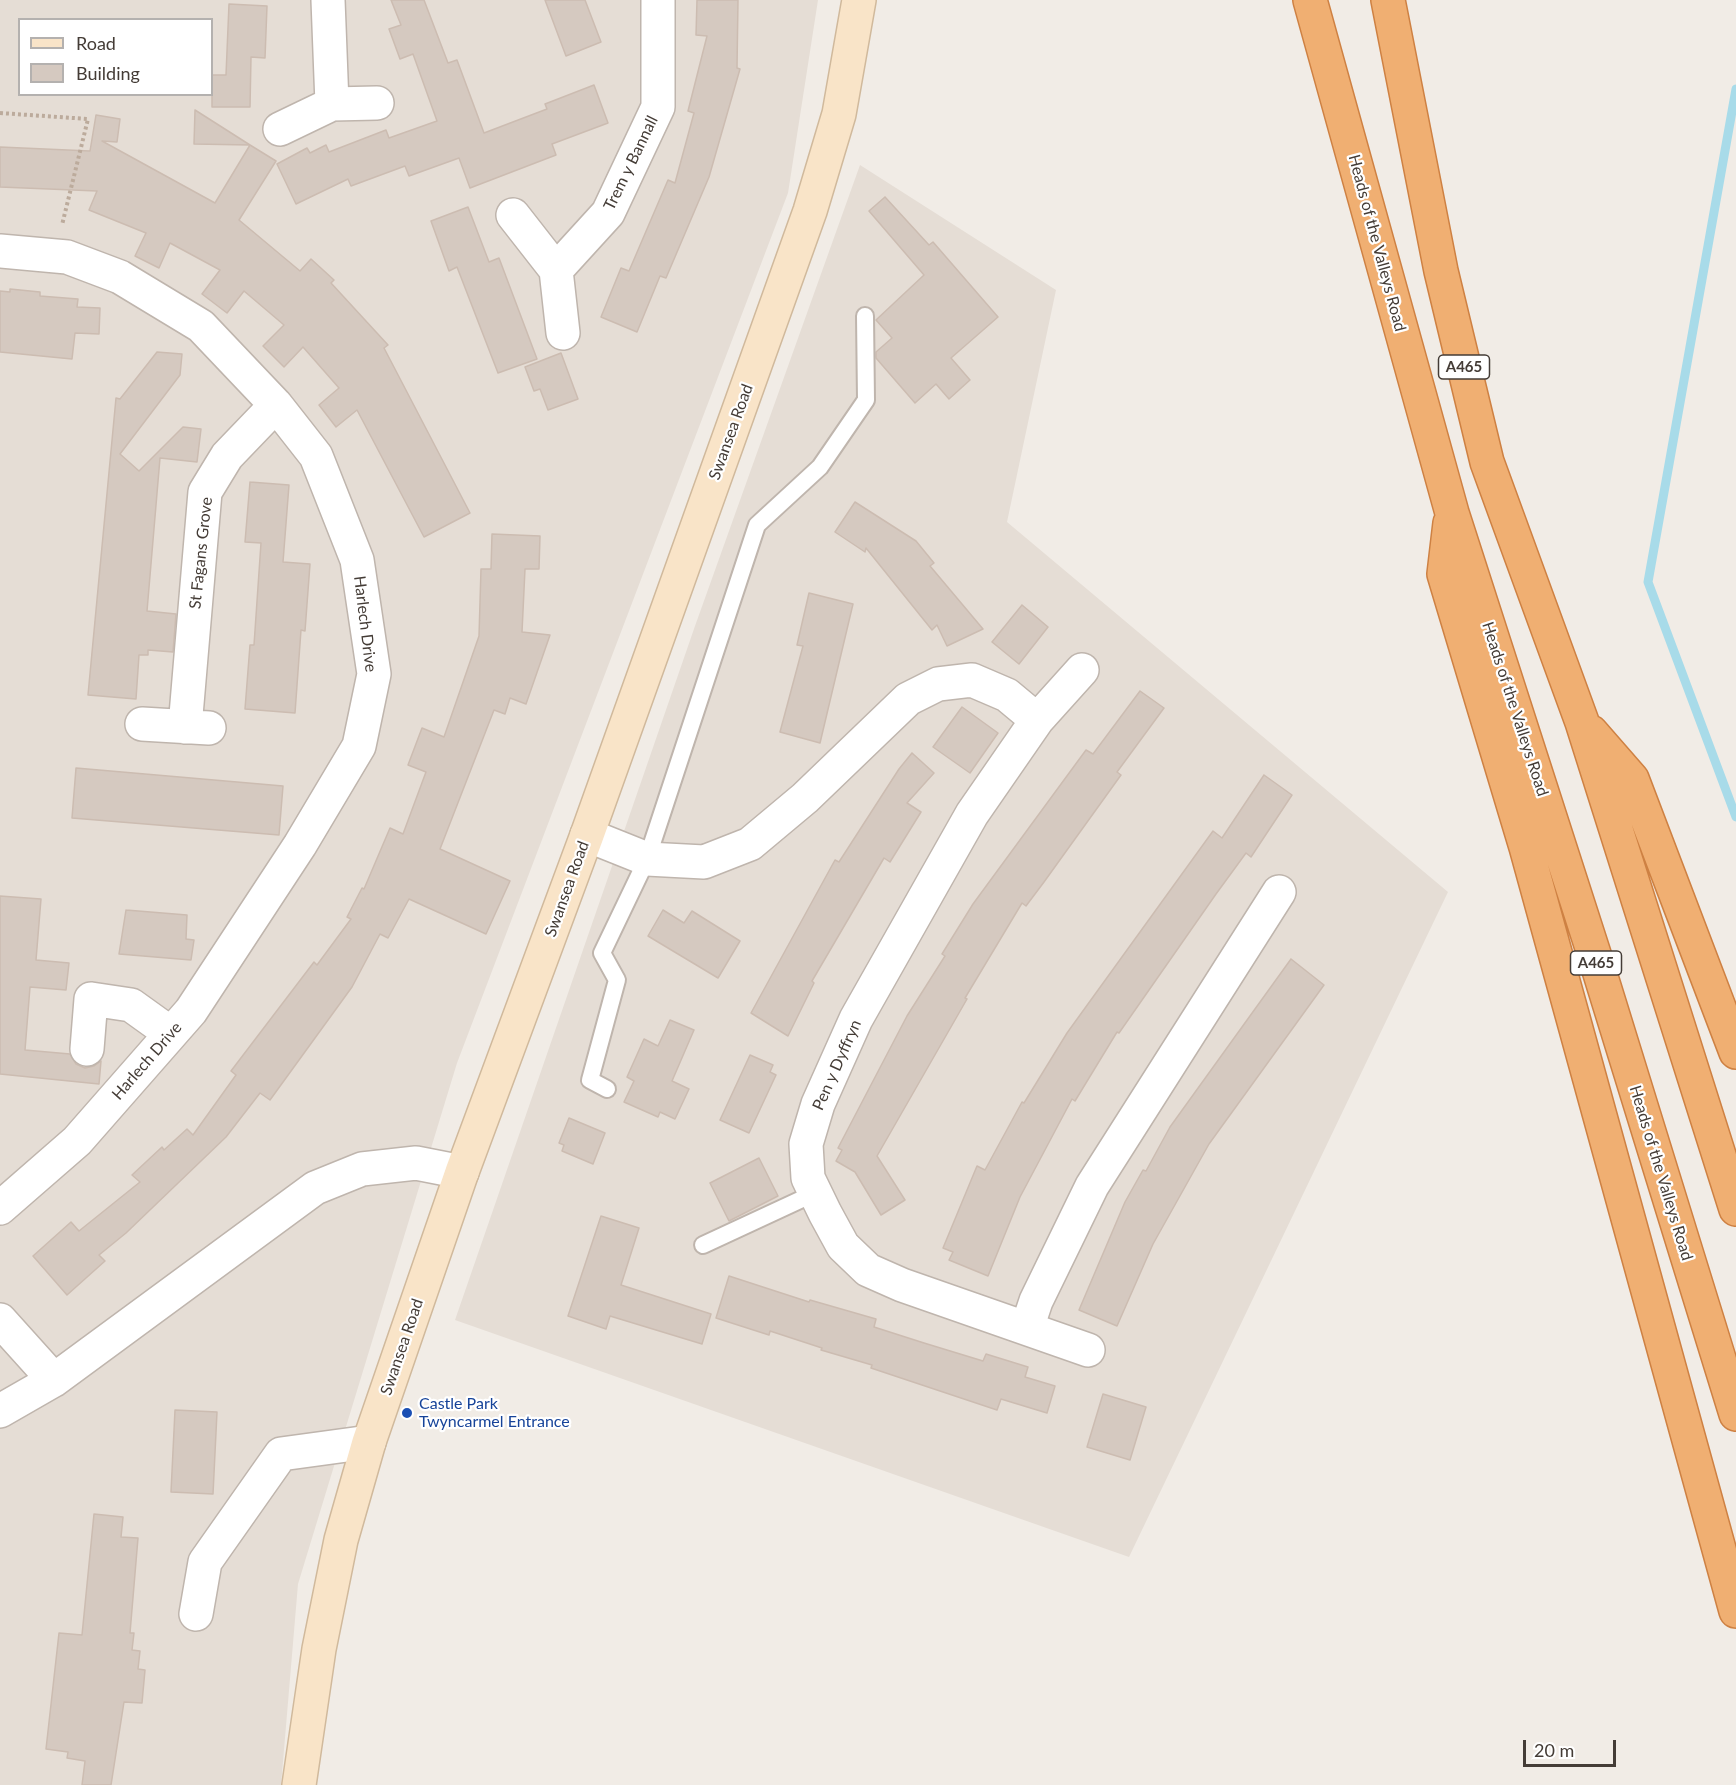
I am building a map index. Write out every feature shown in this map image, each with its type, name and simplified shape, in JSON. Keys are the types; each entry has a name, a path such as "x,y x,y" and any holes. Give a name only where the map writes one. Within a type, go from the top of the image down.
{"highway":[{"name":"Heads of the Valleys Road","path":"1310,0 1452,513 1594,954 1736,1414"},
{"name":"A465","path":"1388,0 1441,271 1487,462 1582,722 1736,1209"},
{"path":"1452,513 1444,574 1526,847 1736,1611"},
{"path":"1582,722 1632,779 1736,1052"}],"street":[{"path":"327,0 332,104"},
{"name":"Trem y Bannall","path":"556,270 608,213 658,107 658,0"},
{"name":"Swansea Road","path":"299,1785 319,1649 341,1540 369,1442 462,1173 587,835 810,211 839,114 859,0"},
{"path":"280,129 332,104 377,103"},
{"path":"513,215 556,270 563,333"},
{"name":"Harlech Drive","path":"0,251 67,257 120,277 201,326 276,405 316,456 357,560 374,674 359,746 300,845 191,1011 77,1141 0,1208"},
{"name":"St Fagans Grove","path":"142,724 197,727 205,492 227,456 276,405"},
{"name":"Pen y Dyffryn","path":"1082,670 1037,720 972,814 856,1019 818,1104 806,1144 808,1178 815,1193 843,1246 868,1270 902,1285 1088,1350"},
{"path":"587,835 647,859 704,862 750,844 805,798 908,699 938,684 972,680 1007,695 1037,720"},
{"path":"1027,1329 1036,1301 1092,1186 1279,892"},
{"path":"87,1049 91,999 130,1005 170,1034"},
{"path":"0,1411 54,1380 315,1188 362,1169 416,1163 462,1173"},
{"path":"0,1320 54,1380"},
{"path":"196,1614 205,1562 281,1454 369,1442"}],"lane":[{"path":"607,1089 590,1080 617,980 602,953 647,859 757,525 820,467 866,400 865,316"},
{"path":"703,1245 815,1193"}],"path":[{"path":"0,112 88,119 54,256"}],"shaded area":[{"path":"0,0 818,0 788,193 457,1063 298,1584 281,1785 0,1785"},
{"path":"860,165 1056,290 1007,522 1448,892 1129,1557 455,1320 695,626"}],"building":[{"path":"391,0 424,0 448,63 457,60 484,133 547,109 545,104 594,85 608,123 552,144 556,155 470,188 459,158 409,176 405,166 351,186 348,179 296,204 277,164 307,148 310,153 326,145 329,152 386,130 389,138 437,121 413,54 400,59 389,29 401,25"},
{"path":"545,0 585,0 601,42 566,56"},
{"path":"697,0 738,0 737,68 740,69 709,177 666,278 660,276 637,332 601,317 621,268 629,271 668,180 675,183 694,113 688,111 707,36 696,35"},
{"path":"229,4 267,6 265,58 251,57 250,107 212,107 213,75 226,75"},
{"path":"195,110 250,145 194,144"},
{"path":"96,115 120,119 117,142 102,141 215,203 250,145 276,161 239,220 300,271 311,259 334,280 331,283 388,345 384,348 470,513 424,537 357,410 336,427 319,405 339,388 303,347 284,367 263,346 284,325 244,291 227,313 202,294 220,270 170,243 159,268 135,256 146,233 89,210 97,191 0,187 0,147 90,151"},
{"path":"885,197 929,245 933,242 998,317 951,358 970,380 949,399 936,384 915,403 876,358 876,352 892,338 876,320 924,275 869,211"},
{"path":"468,207 489,262 499,258 537,359 498,373 457,267 449,271 431,221"},
{"path":"10,289 40,292 40,296 78,299 77,307 100,308 99,334 75,333 72,359 0,352 0,291 10,292"},
{"path":"157,352 182,354 180,375 120,454 139,471 183,427 201,429 197,462 160,458 147,611 176,614 173,652 148,650 148,655 139,655 136,699 88,695 116,398 120,399"},
{"path":"561,353 578,399 548,410 540,389 534,391 525,367"},
{"path":"250,482 289,485 283,562 310,564 305,631 301,630 295,713 245,709 250,645 254,645 261,543 245,542"},
{"path":"855,502 916,541 934,563 930,566 983,629 947,646 937,625 932,630 866,548 865,552 835,532"},
{"path":"492,534 540,536 539,569 525,569 522,632 550,635 526,704 510,698 505,714 494,710 440,849 510,881 486,934 409,899 388,938 380,934 352,987 270,1100 260,1093 226,1137 126,1233 99,1255 105,1261 67,1295 33,1256 71,1222 79,1231 140,1182 132,1175 162,1147 164,1150 187,1129 193,1135 236,1075 231,1071 314,962 317,965 351,919 347,917 362,888 364,889 390,828 403,834 426,772 408,765 422,728 444,737 479,636 481,569 491,569"},
{"path":"809,593 853,604 820,743 780,732 803,646 797,645"},
{"path":"1022,605 1048,627 1019,664 992,642"},
{"path":"1140,691 1164,708 1117,772 1121,775 1044,882 1026,906 1022,903 965,998 967,999 877,1156 905,1200 881,1215 855,1172 836,1161 842,1150 838,1148 907,1016 945,956 942,954 973,904 1086,750 1093,754"},
{"path":"962,707 998,733 970,773 933,747"},
{"path":"912,753 934,773 907,803 921,812 890,862 884,858 812,981 814,983 788,1036 751,1013 835,860 839,862 899,769"},
{"path":"76,768 283,786 279,835 72,818"},
{"path":"1264,775 1292,795 1251,857 1246,853 1119,1033 1117,1032 1075,1101 1072,1099 1020,1197 988,1276 949,1260 953,1252 943,1248 977,1166 985,1170 1022,1102 1024,1103 1067,1033 1213,831 1222,838"},
{"path":"0,896 41,899 36,960 69,963 66,990 30,987 25,1050 70,1054 76,1064 85,1068 101,1061 99,1084 0,1074"},
{"path":"126,910 187,915 186,939 194,940 191,960 119,954"},
{"path":"663,910 684,923 692,911 740,941 718,978 648,936"},
{"path":"1291,959 1324,985 1209,1144 1153,1244 1117,1326 1079,1310 1125,1202 1143,1170 1146,1171 1170,1127"},
{"path":"670,1020 694,1030 672,1081 689,1089 675,1119 660,1112 658,1117 624,1102 634,1081 627,1077 644,1039 658,1046"},
{"path":"750,1055 773,1065 770,1072 776,1075 749,1133 720,1120"},
{"path":"569,1118 605,1133 593,1164 562,1151 564,1145 559,1143"},
{"path":"759,1158 778,1196 729,1221 710,1183"},
{"path":"601,1216 639,1228 621,1285 711,1314 702,1344 610,1316 606,1329 568,1316"},
{"path":"729,1276 809,1302 810,1300 876,1319 874,1327 983,1361 986,1354 1028,1367 1025,1377 1055,1386 1047,1413 1001,1399 997,1410 871,1368 872,1365 821,1350 822,1348 770,1331 769,1335 716,1318"},
{"path":"1103,1394 1146,1407 1130,1460 1087,1447"},
{"path":"175,1410 217,1412 213,1494 171,1492"},
{"path":"94,1514 123,1517 121,1537 138,1538 130,1633 134,1633 132,1650 140,1651 138,1669 145,1670 142,1703 124,1702 111,1785 82,1785 85,1761 67,1758 68,1752 46,1749 59,1633 82,1635"}],"waterway":[{"path":"1736,89 1648,582 1736,817"}],"place":[{"name":"Castle Park Twyncarmel Entrance","path":"407,1413"}]}
